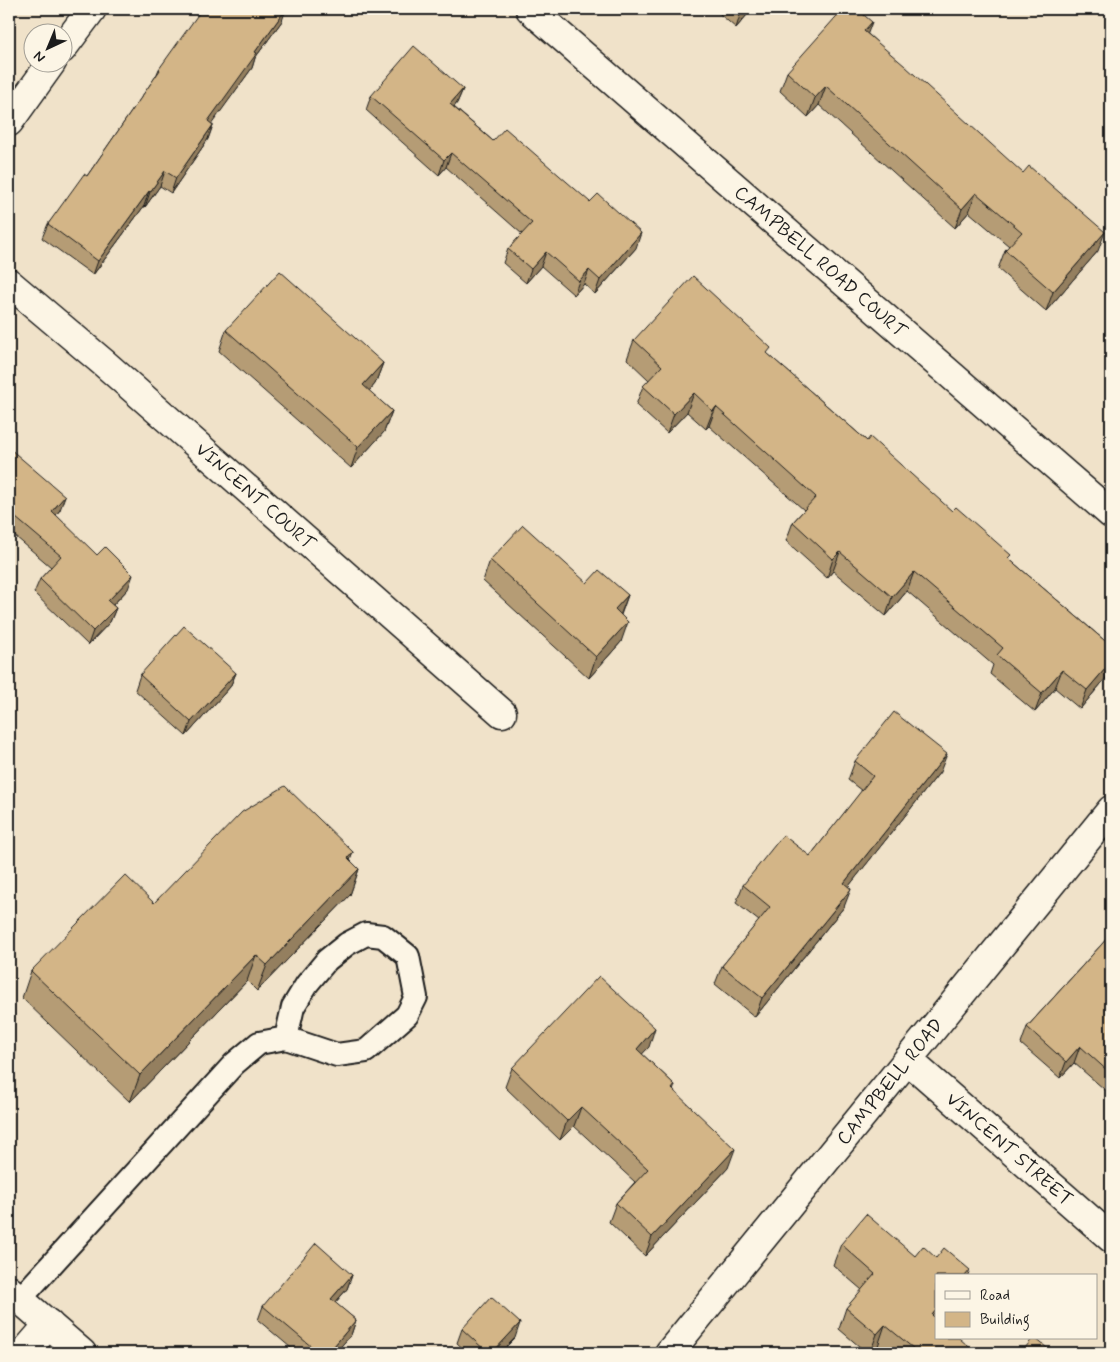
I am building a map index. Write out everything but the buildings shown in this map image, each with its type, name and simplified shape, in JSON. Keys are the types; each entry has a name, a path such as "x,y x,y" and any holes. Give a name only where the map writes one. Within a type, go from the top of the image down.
{"street":[{"path":"72,35 92,9"},
{"name":"CAMPBELL ROAD COURT","path":"530,9 1111,514"},
{"path":"9,122 45,72"},
{"name":"VINCENT COURT","path":"9,283 113,370 502,713"},
{"name":"CAMPBELL ROAD","path":"669,1353 1111,810"},
{"name":"VINCENT STREET","path":"908,1060 1111,1238"},
{"path":"14,1294 82,1353"},
{"path":"24,1353 49,1324"}],"lane":[{"path":"14,1294 234,1064 259,1043 286,1038 337,1056 366,1051 407,1015 416,998 408,956 383,936 366,934 347,944 327,960 307,984 293,1007 286,1038"}]}
